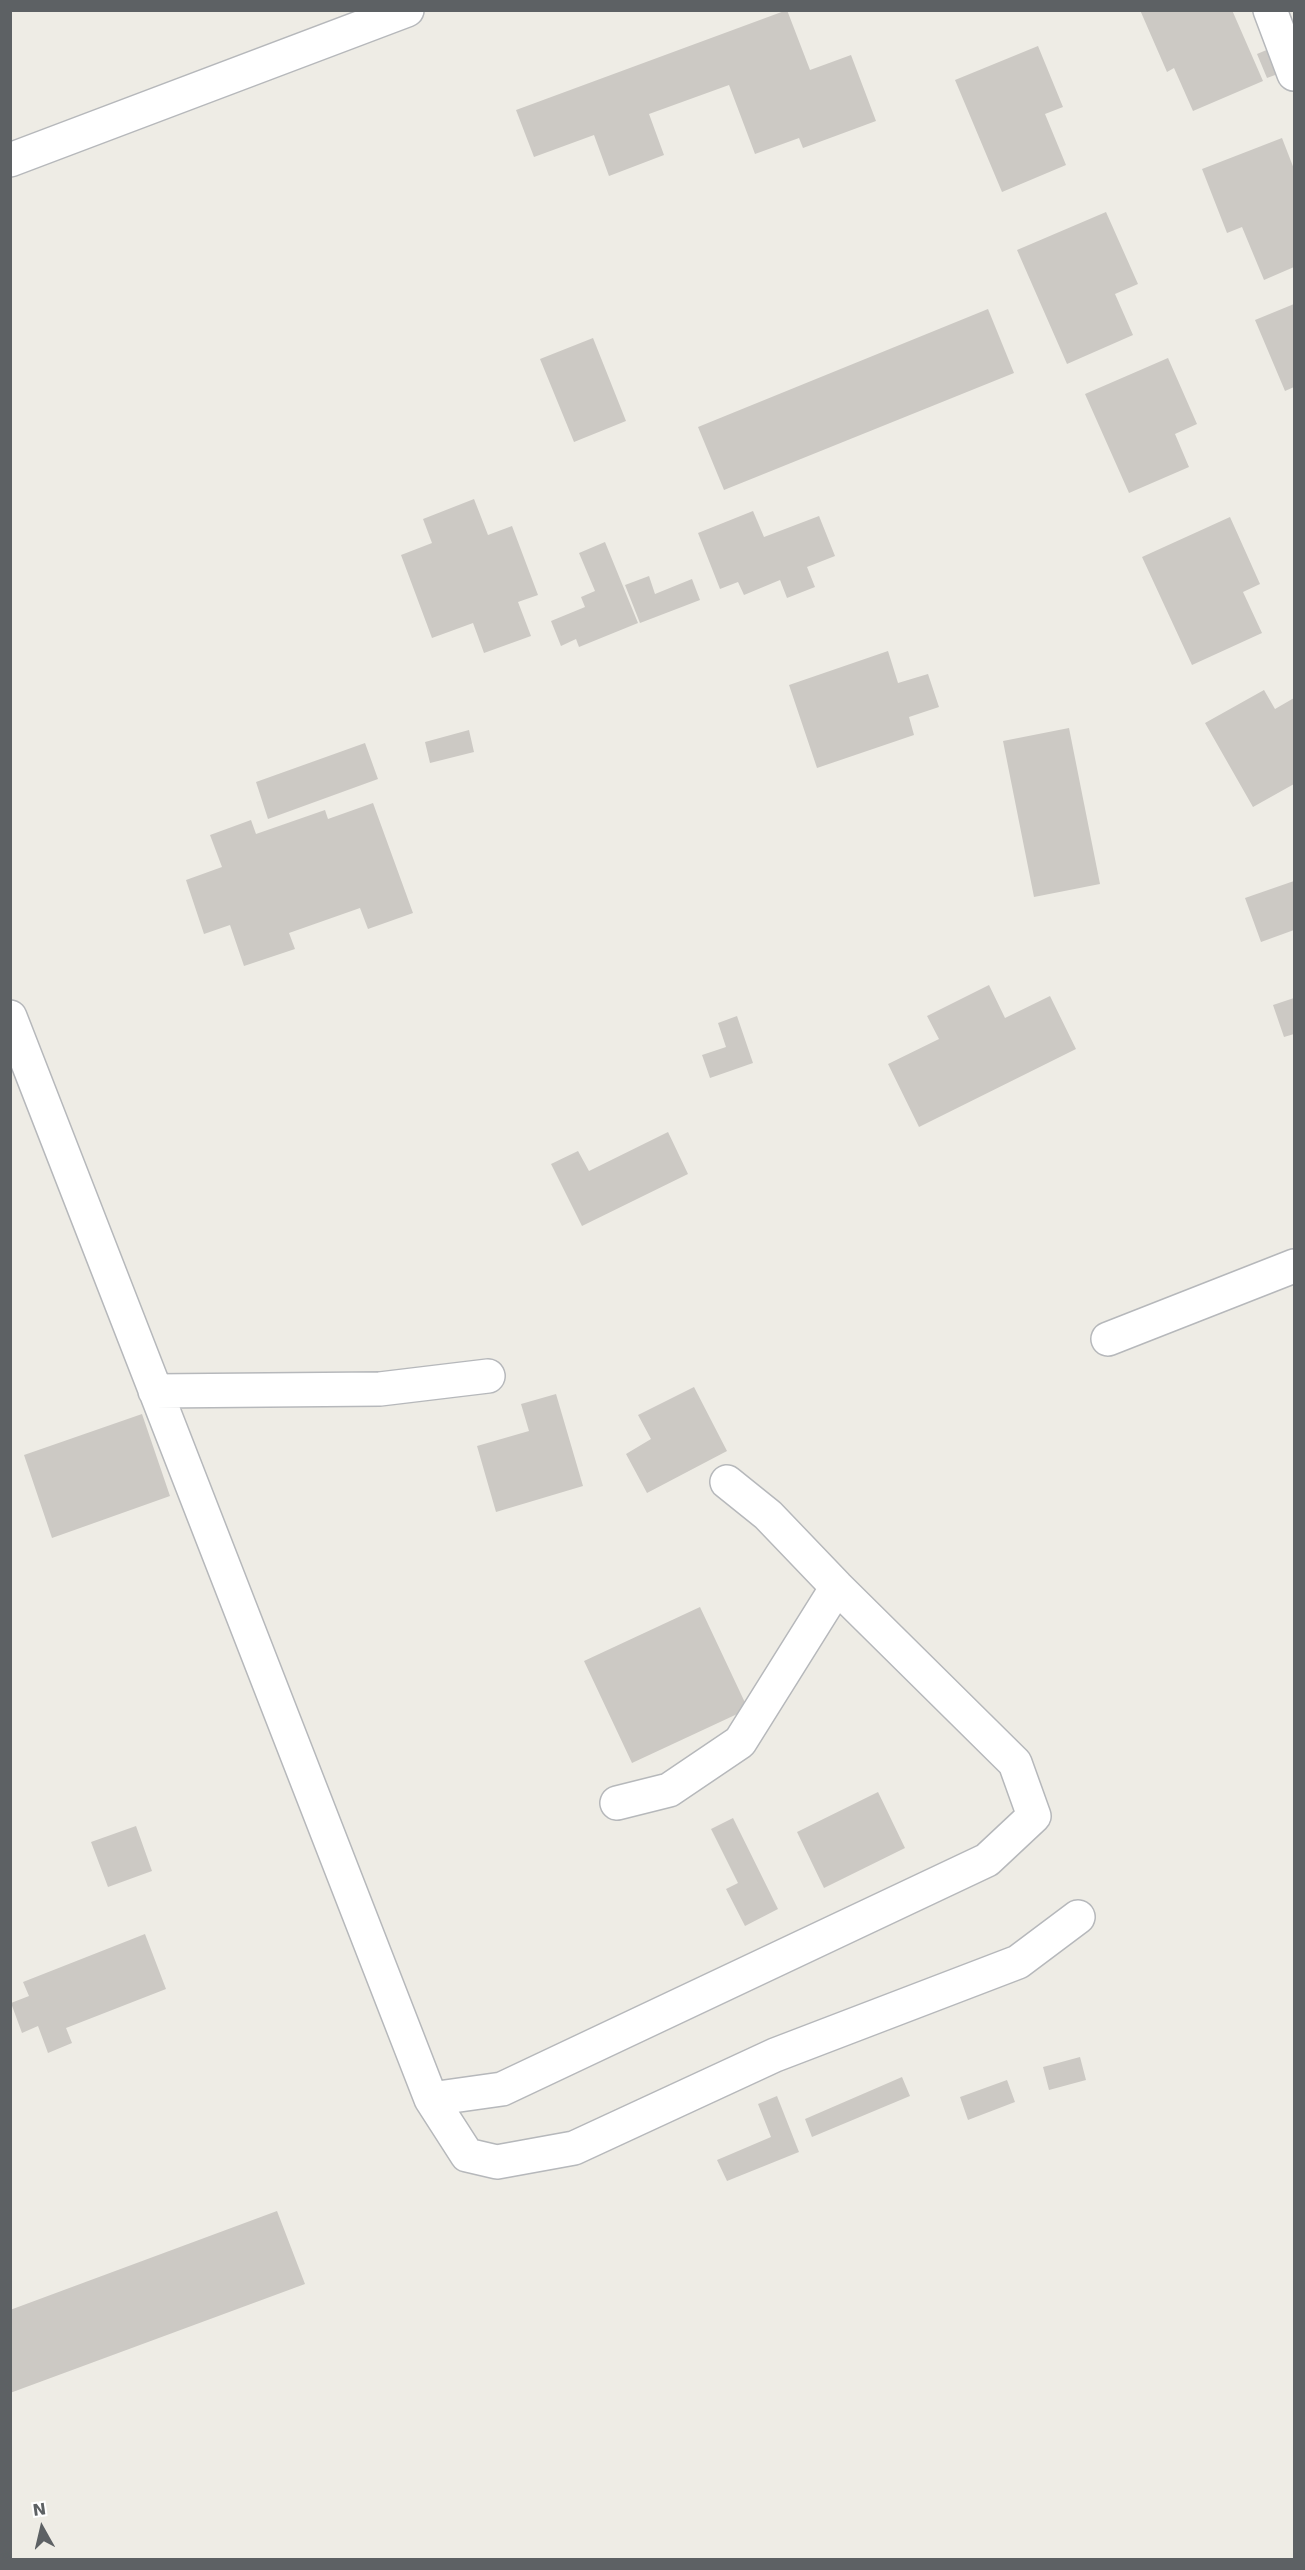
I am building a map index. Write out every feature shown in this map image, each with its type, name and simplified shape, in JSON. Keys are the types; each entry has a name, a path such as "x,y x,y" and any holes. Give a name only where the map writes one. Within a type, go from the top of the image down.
{"street":[{"path":"10,160 407,10"},
{"path":"1270,10 1294,75"},
{"path":"10,1017 431,2099 467,2155 497,2162 574,2148 775,2055 1018,1962 1078,1917"},
{"path":"1108,1338 1294,1266"},
{"path":"155,1391 380,1389 488,1376"},
{"path":"431,2099 502,2089 524,2079 987,1860 1034,1816 1015,1763 837,1587 768,1515 727,1482"},
{"path":"617,1803 669,1790 740,1742 837,1587"}],"building":[{"path":"787,10 810,70 851,55 876,121 803,148 799,138 755,154 729,85 649,114 664,155 609,176 594,135 534,157 516,110"},
{"path":"1140,10 1232,10 1263,81 1193,111 1174,68 1167,72"},
{"path":"1038,46 1063,107 1045,114 1066,165 1002,192 955,80"},
{"path":"1276,46 1286,71 1267,78 1257,54"},
{"path":"1282,138 1294,169 1294,267 1264,280 1242,227 1227,233 1202,169"},
{"path":"1106,212 1138,284 1115,294 1133,335 1067,364 1017,250"},
{"path":"1294,304 1294,387 1285,391 1255,320"},
{"path":"988,309 1014,373 724,490 698,427"},
{"path":"593,338 626,421 574,442 540,359"},
{"path":"1168,358 1197,424 1175,434 1189,467 1129,493 1085,394"},
{"path":"474,499 488,535 512,526 538,595 518,602 531,636 484,653 473,623 432,638 401,555 432,543 423,519"},
{"path":"753,511 764,537 819,516 835,556 807,567 815,587 787,598 780,580 744,595 738,582 720,589 698,533"},
{"path":"1230,517 1260,584 1243,592 1262,633 1192,665 1142,557"},
{"path":"605,542 638,623 579,647 576,639 561,646 551,621 585,607 581,597 595,591 579,553"},
{"path":"649,576 655,594 692,579 700,600 640,623 625,585"},
{"path":"888,651 898,683 928,674 939,707 909,717 914,735 817,768 789,685"},
{"path":"1264,690 1275,709 1294,698 1294,784 1253,807 1205,723"},
{"path":"1069,728 1100,884 1034,897 1003,741"},
{"path":"469,730 474,752 430,763 425,742"},
{"path":"365,743 378,779 268,819 256,782"},
{"path":"373,803 413,913 368,929 360,908 289,933 295,949 244,966 230,925 204,934 186,880 222,867 210,835 251,820 256,834 325,810 328,819"},
{"path":"1294,881 1294,930 1261,942 1245,898"},
{"path":"989,985 1005,1018 1050,996 1076,1049 919,1127 888,1064 939,1039 927,1016"},
{"path":"1294,998 1294,1034 1284,1037 1273,1005"},
{"path":"737,1016 753,1063 710,1078 702,1055 726,1047 718,1023"},
{"path":"668,1132 688,1174 582,1226 551,1164 578,1151 589,1171"},
{"path":"694,1387 727,1451 647,1493 626,1454 651,1439 638,1415"},
{"path":"556,1394 583,1486 496,1512 477,1446 529,1431 521,1404"},
{"path":"142,1414 170,1496 52,1538 24,1455"},
{"path":"700,1607 748,1709 632,1763 584,1661"},
{"path":"878,1792 905,1848 824,1888 797,1832"},
{"path":"733,1818 778,1909 745,1926 726,1889 738,1883 711,1829"},
{"path":"136,1826 152,1871 108,1887 91,1842"},
{"path":"145,1934 166,1989 66,2028 72,2043 48,2053 38,2026 22,2033 11,2003 29,1996 23,1982"},
{"path":"1080,2057 1086,2080 1049,2090 1043,2067"},
{"path":"902,2077 910,2096 812,2137 805,2119"},
{"path":"1007,2080 1015,2102 968,2120 960,2097"},
{"path":"777,2096 799,2152 727,2181 717,2160 771,2137 758,2104"},
{"path":"277,2211 305,2284 10,2393 10,2310"}]}
